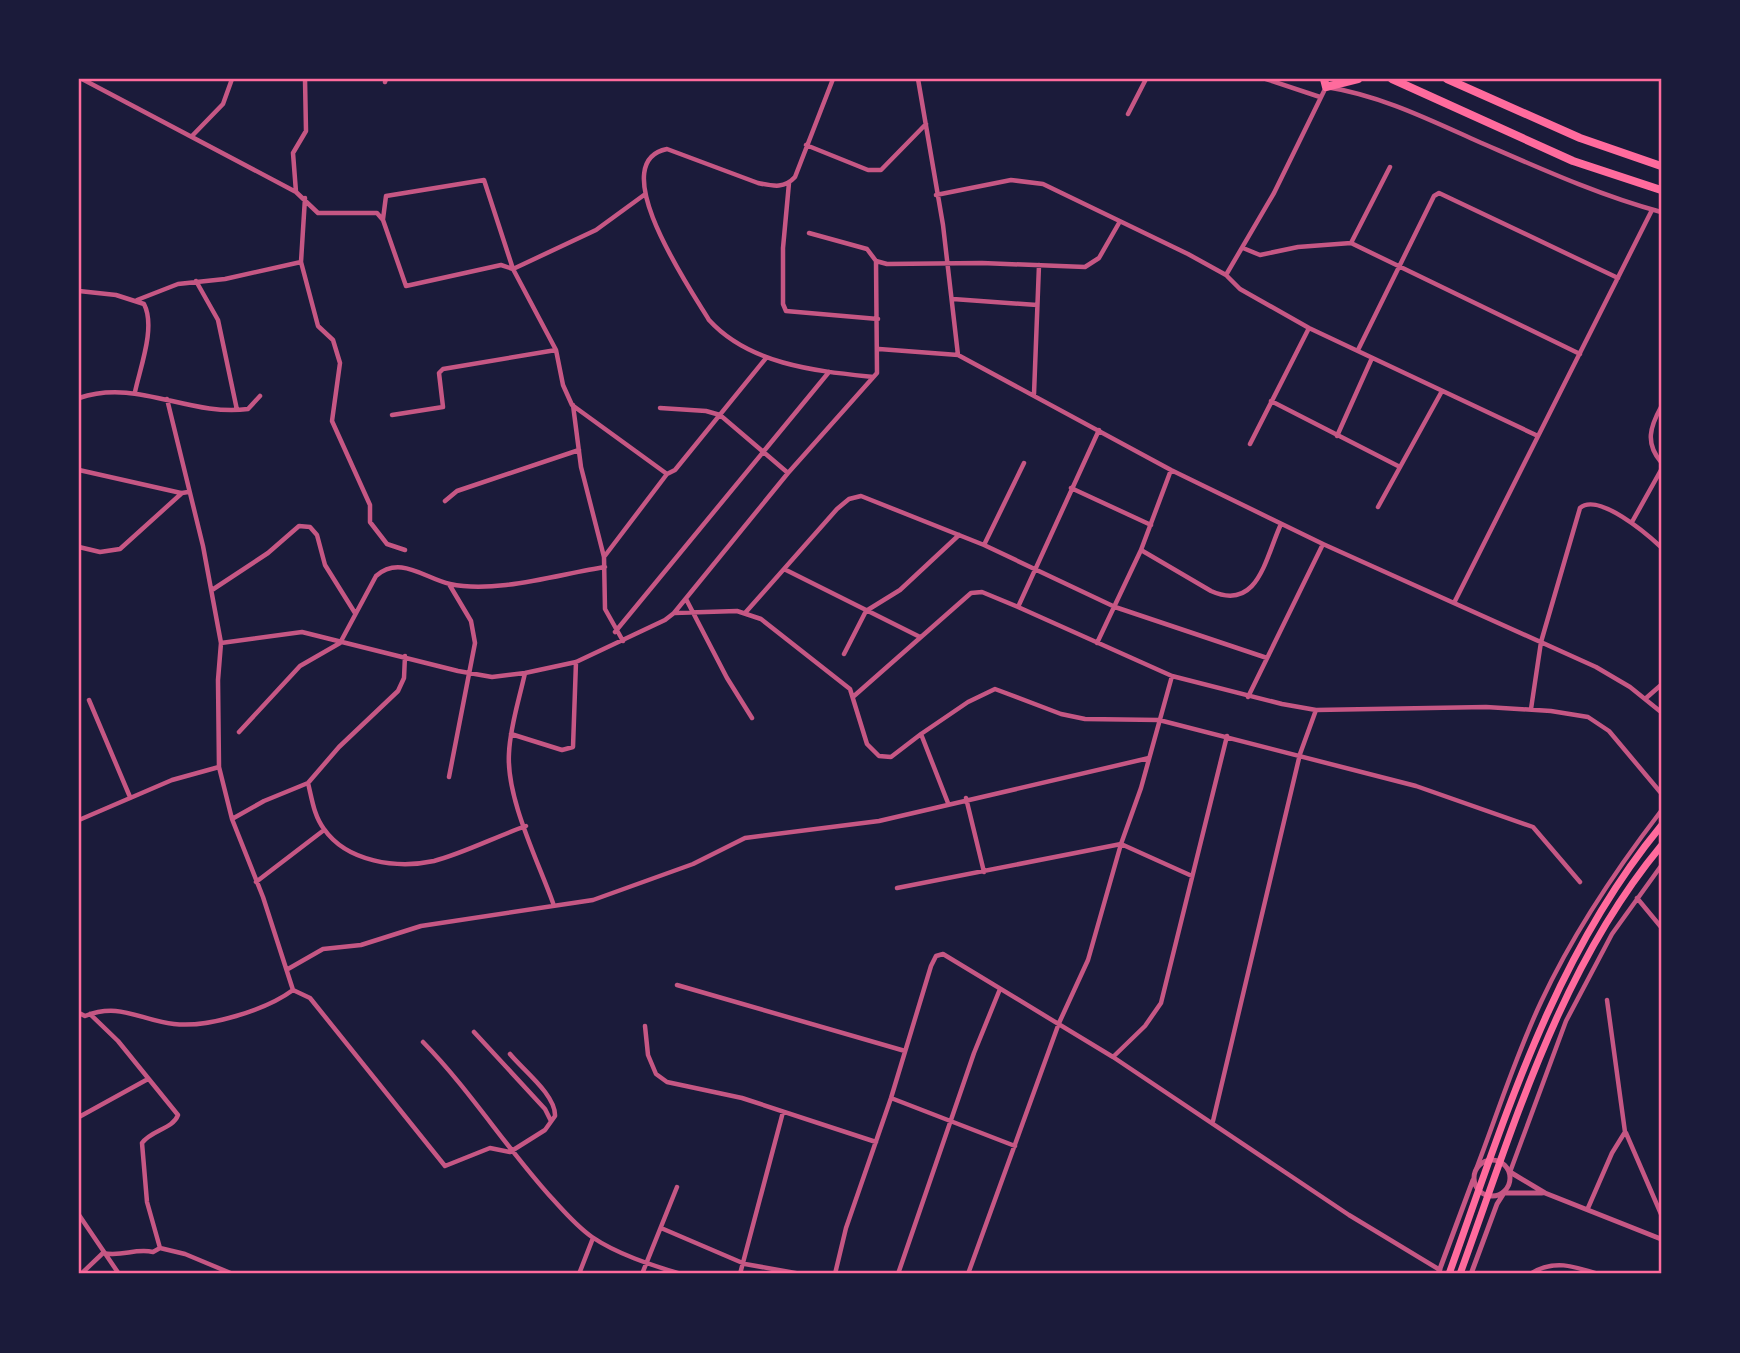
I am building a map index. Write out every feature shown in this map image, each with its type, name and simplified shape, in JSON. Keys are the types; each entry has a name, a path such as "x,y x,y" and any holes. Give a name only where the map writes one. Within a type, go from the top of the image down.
{"highway":[{"path":"1325,83 1358,79"},
{"path":"1392,79 1573,161 1661,190"},
{"path":"1447,79 1580,138 1661,166"}],"main road":[{"path":"1449,1274 1500,1126 1541,1025 1587,935 1661,827"},
{"path":"1460,1274 1510,1131 1562,1005 1612,916 1661,846"}],"street":[{"path":"82,79 296,192 305,198 318,214 368,211 383,220"},
{"path":"192,136 223,104 232,79"},
{"path":"296,192 293,153 306,131 305,79"},
{"path":"833,79 789,183 783,248 783,304 786,311 878,319"},
{"path":"916,79 926,124 948,263 958,355"},
{"path":"1128,114 1146,79"},
{"path":"1266,79 1320,97"},
{"path":"1226,275 1243,248 1325,83 1414,113 1556,174 1661,212"},
{"path":"806,145 868,170 881,170 926,124"},
{"path":"789,183 772,186 758,183 667,149 653,156 643,182 644,195 663,241 709,320 766,358 829,372 873,377"},
{"path":"1351,243 1390,167"},
{"path":"622,641 605,609 604,557 579,450 572,405 563,385 556,350 513,270 484,180 386,196 383,220 406,286 501,265 513,270 596,230 644,195"},
{"path":"936,195 997,182 1024,181 1042,184 1226,275 1240,289 1310,328 1538,436"},
{"path":"1358,350 1434,196 1439,193 1618,278"},
{"path":"305,198 301,262 318,326 333,340 340,363 332,421 370,505 370,522 387,544 405,550"},
{"path":"1454,603 1652,210"},
{"path":"876,261 887,264 1091,265 1119,223"},
{"path":"221,643 295,632 492,677 576,662 674,613 788,473 877,373 879,349 876,261 867,248 809,233"},
{"path":"1243,248 1260,255 1351,243 1580,354"},
{"path":"79,291 137,300 170,287 196,281 225,279 301,262"},
{"path":"1034,394 1039,265"},
{"path":"196,281 218,320 237,410"},
{"path":"953,299 1037,305"},
{"path":"135,392 147,325 147,311 137,300"},
{"path":"1250,444 1310,328"},
{"path":"879,349 958,355 1171,470 1281,524 1603,671 1661,712"},
{"path":"393,415 443,407 439,373 443,369 556,350"},
{"path":"604,557 667,474 675,470 766,358"},
{"path":"1337,436 1372,358"},
{"path":"615,632 829,372"},
{"path":"1378,507 1442,391"},
{"path":"79,398 102,392 135,392 190,406 237,410 248,409 260,396"},
{"path":"167,399 185,493 212,590 221,643 218,680 219,767 232,819 288,969 293,990"},
{"path":"1270,401 1400,467"},
{"path":"572,405 667,474"},
{"path":"1661,407 1654,421 1650,440 1653,453 1661,463"},
{"path":"660,408 706,411 719,415 788,473"},
{"path":"1018,607 1099,430"},
{"path":"445,501 457,491 579,450"},
{"path":"984,545 1024,463"},
{"path":"79,470 185,493"},
{"path":"1097,643 1141,550 1171,470"},
{"path":"1632,522 1661,471"},
{"path":"1072,488 1151,525"},
{"path":"79,547 100,552 120,549 185,493"},
{"path":"745,613 837,509 856,496 874,499 984,545 1115,607 1267,658"},
{"path":"1531,709 1541,642 1580,508 1592,503 1632,522 1661,547"},
{"path":"1141,550 1211,591 1222,596 1241,597 1251,590 1281,524"},
{"path":"212,590 268,553 299,526 310,527 317,535 325,565 355,614"},
{"path":"844,654 866,611 900,590 959,535"},
{"path":"1248,697 1323,544"},
{"path":"239,732 300,666 340,643 376,576 385,568 408,568 449,584 482,587 605,567"},
{"path":"784,569 920,637"},
{"path":"449,584 471,621 475,643 449,777"},
{"path":"854,696 971,593 982,592 1172,676 1248,697 1316,710 1444,707 1573,713 1600,723 1661,793"},
{"path":"686,599 727,678 752,718"},
{"path":"674,613 745,613 761,620 793,643 854,696 867,744 879,756 891,757 968,702 995,689 1072,716 1160,720 1416,786 1524,823 1541,833 1580,882"},
{"path":"232,819 264,801 308,783 339,747 398,691 404,678 405,656"},
{"path":"511,734 562,750 573,747 576,662"},
{"path":"525,673 511,734 511,784 554,903"},
{"path":"968,1274 1059,1023 1088,960 1172,676"},
{"path":"1645,699 1661,685"},
{"path":"89,700 130,797"},
{"path":"1213,1121 1300,754 1316,710"},
{"path":"921,734 948,803"},
{"path":"1113,1057 1145,1026 1161,1003 1227,736"},
{"path":"288,969 323,948 361,945 421,926 526,912 554,903 593,900 693,864 745,838 859,825 1149,758"},
{"path":"79,820 190,774 219,767"},
{"path":"308,783 315,814 333,840 366,858 385,863 434,861 526,827"},
{"path":"967,799 984,872"},
{"path":"835,1274 846,1228 936,956 943,954 1059,1023 1213,1121 1349,1215 1439,1272 1520,1052 1564,957 1601,894 1661,811"},
{"path":"256,882 324,830"},
{"path":"897,888 1121,844 1192,876"},
{"path":"1471,1274 1510,1184 1510,1172 1566,1021 1612,934 1661,866"},
{"path":"1637,898 1661,926"},
{"path":"677,985 905,1051"},
{"path":"898,1274 950,1122 1000,989"},
{"path":"79,1013 90,1014 113,1008 177,1024 199,1022 265,1007 293,990"},
{"path":"293,990 310,998 446,1166 490,1148 510,1152 545,1130 555,1116 554,1106 510,1054"},
{"path":"1607,1000 1625,1132 1661,1214"},
{"path":"90,1014 118,1041 178,1115 175,1122 149,1136 142,1143 146,1159 146,1195 160,1248"},
{"path":"645,1026 648,1055 656,1074 667,1082 717,1091 876,1142"},
{"path":"474,1032 545,1109 551,1122"},
{"path":"423,1042 471,1096 510,1152 576,1224 593,1238 648,1264 681,1274"},
{"path":"79,1117 148,1079"},
{"path":"891,1098 1015,1146"},
{"path":"740,1274 745,1264 783,1112"},
{"path":"1587,1208 1612,1153 1625,1132"},
{"path":"1477,1167 1492,1160 1503,1163 1510,1172 1545,1193 1661,1238"},
{"path":"1474,1177 1481,1193 1492,1197 1504,1193 1545,1193"},
{"path":"642,1274 677,1187"},
{"path":"79,1215 119,1274"},
{"path":"661,1228 745,1264 801,1274"},
{"path":"579,1274 593,1238"},
{"path":"103,1253 119,1255 139,1249 153,1252 160,1248 185,1254 233,1274"},
{"path":"81,1274 103,1253"},
{"path":"1531,1274 1550,1265 1572,1265 1598,1274"}]}
